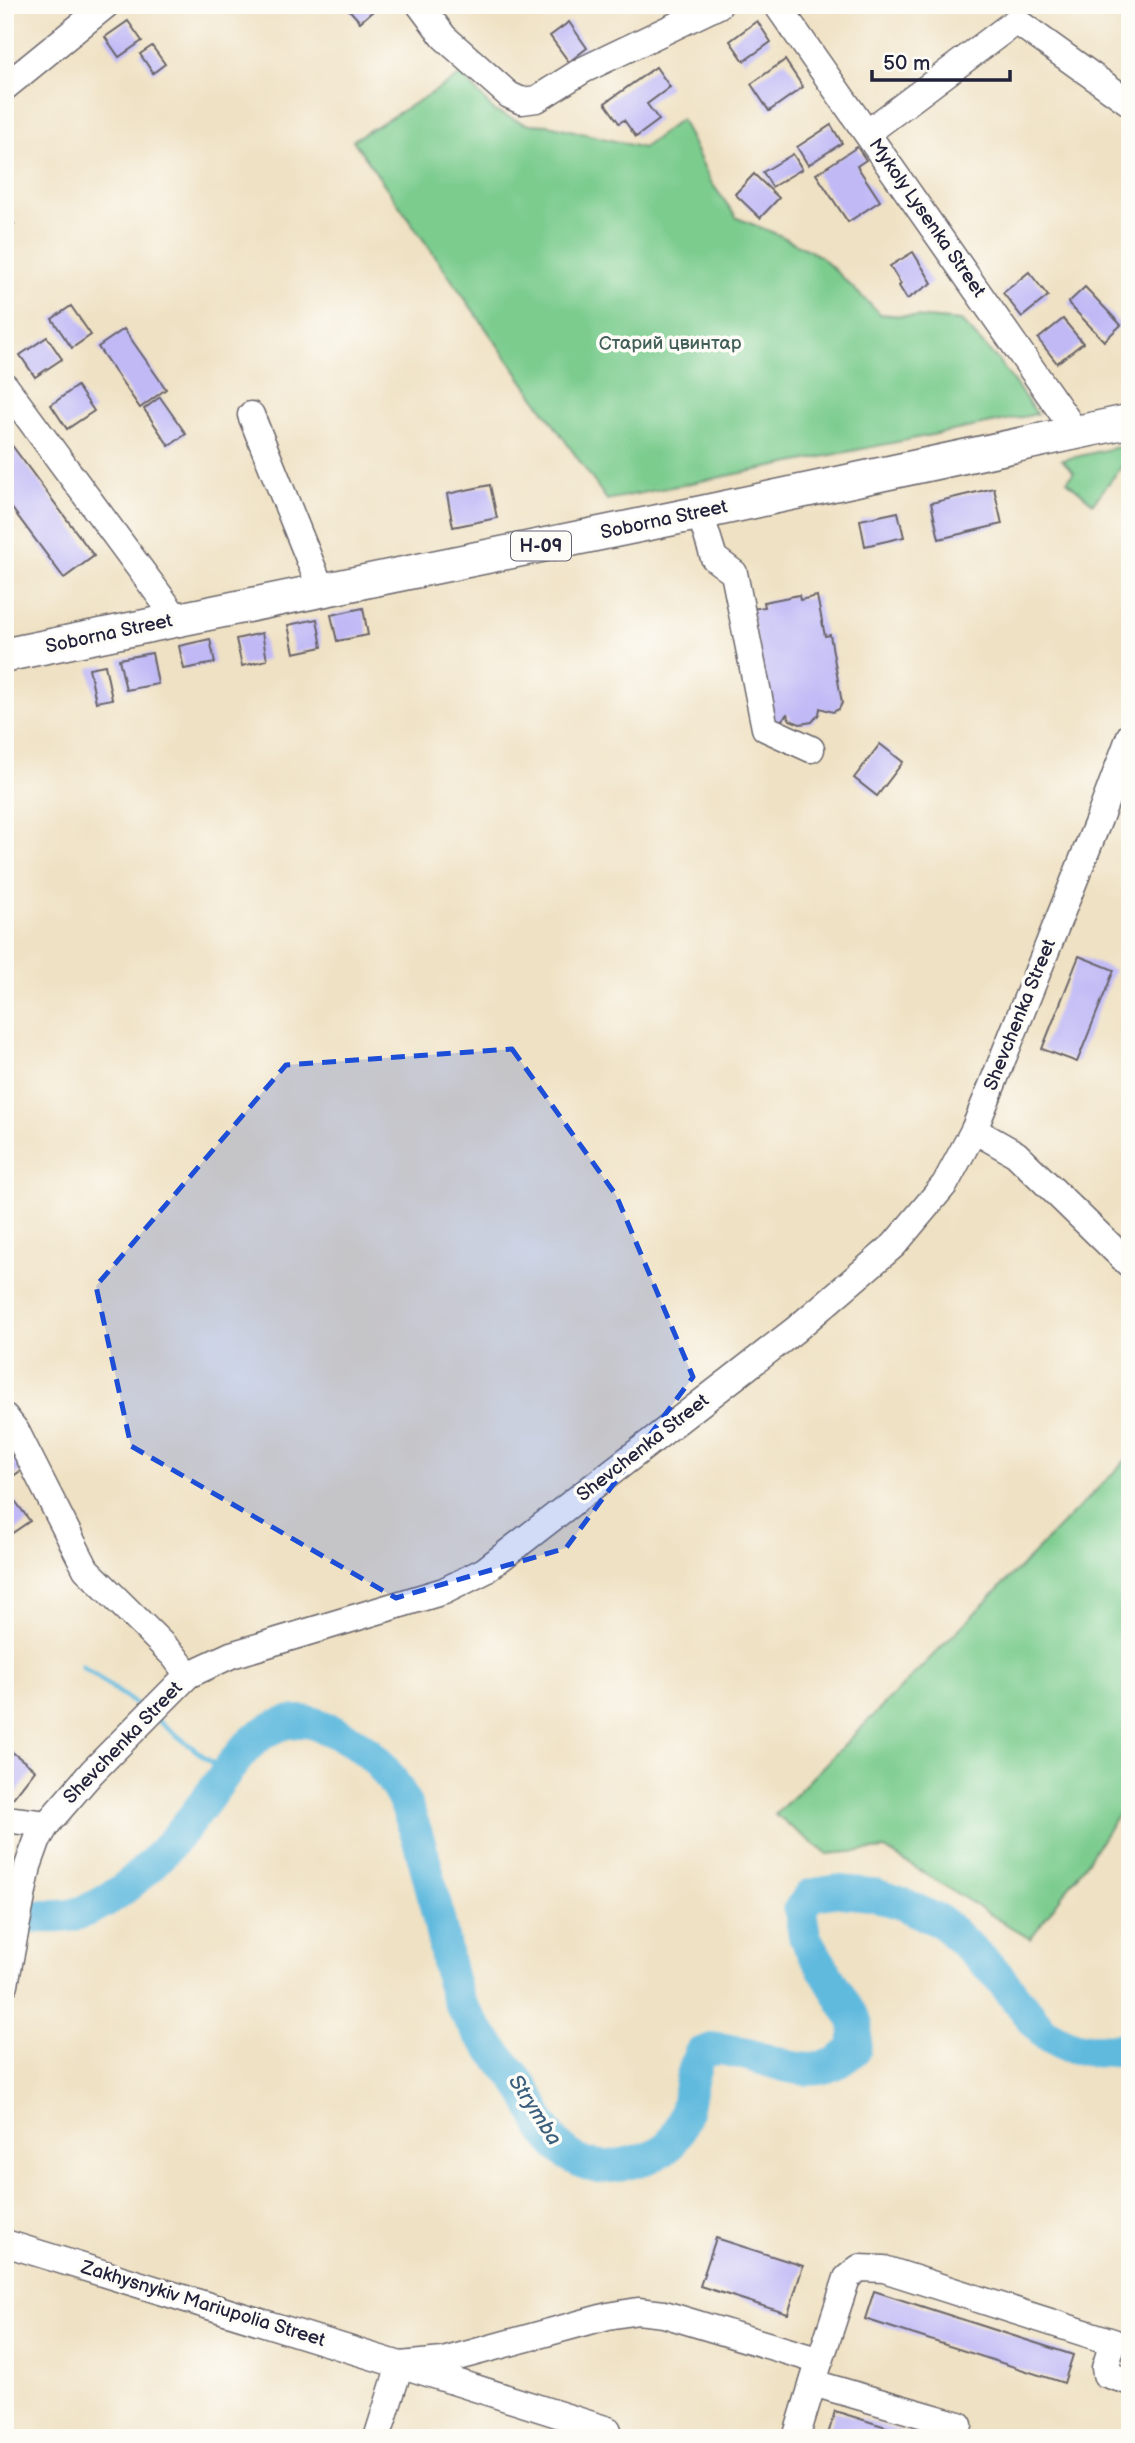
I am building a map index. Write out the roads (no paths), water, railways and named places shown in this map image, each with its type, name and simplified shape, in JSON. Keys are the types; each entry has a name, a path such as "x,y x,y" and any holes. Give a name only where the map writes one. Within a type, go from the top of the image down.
{"main road":[{"name":"Н-09","path":"1075,431 1130,421"},
{"name":"Soborna Street","path":"5,655 700,513 1075,431"}],"street":[{"path":"5,87 106,5"},
{"path":"419,5 444,37 509,95 522,101 537,99 583,70 719,5"},
{"name":"Mykoly Lysenka Street","path":"777,5 1075,431"},
{"path":"867,133 1025,13 1130,103"},
{"path":"5,386 177,619"},
{"path":"251,415 321,590"},
{"path":"700,513 713,558 734,573 765,728 811,749"},
{"name":"Shevchenka Street","path":"8,1961 28,1866 47,1824 92,1772 188,1675 231,1655 444,1591 484,1571 796,1330 894,1245 945,1184 974,1130 1130,736"},
{"path":"974,1130 1017,1154 1130,1265"},
{"path":"5,1417 16,1431 86,1569 174,1656 188,1675"},
{"path":"5,1819 47,1824"},
{"name":"Zakhysnykiv Mariupolia Street","path":"5,2243 400,2365 443,2361 608,2316 638,2311 664,2314 959,2425"},
{"path":"796,2438 847,2278 859,2268 884,2269 1121,2345 1105,2368 1106,2374 1130,2382"},
{"path":"377,2438 400,2365 608,2430 607,2438"}],"waterway":[{"path":"82,1666 142,1709"},
{"path":"156,1719 225,1773"},
{"name":"Strymba","path":"5,1914 47,1917 72,1915 110,1898 162,1854 234,1762 259,1736 273,1727 289,1722 310,1722 340,1734 360,1746 384,1769 398,1790 419,1841 457,1997 476,2028 525,2091 547,2132 563,2151 584,2163 608,2167 621,2165 667,2148 682,2122 700,2054 722,2049 795,2068 810,2069 840,2061 855,2049 856,2023 805,1938 800,1909 811,1895 836,1891 876,1895 903,1904 943,1923 995,1972 1044,2033 1068,2046 1097,2051 1130,2048"}],"park label":[{"name":"Старий цвинтар","path":"670,343"}]}
